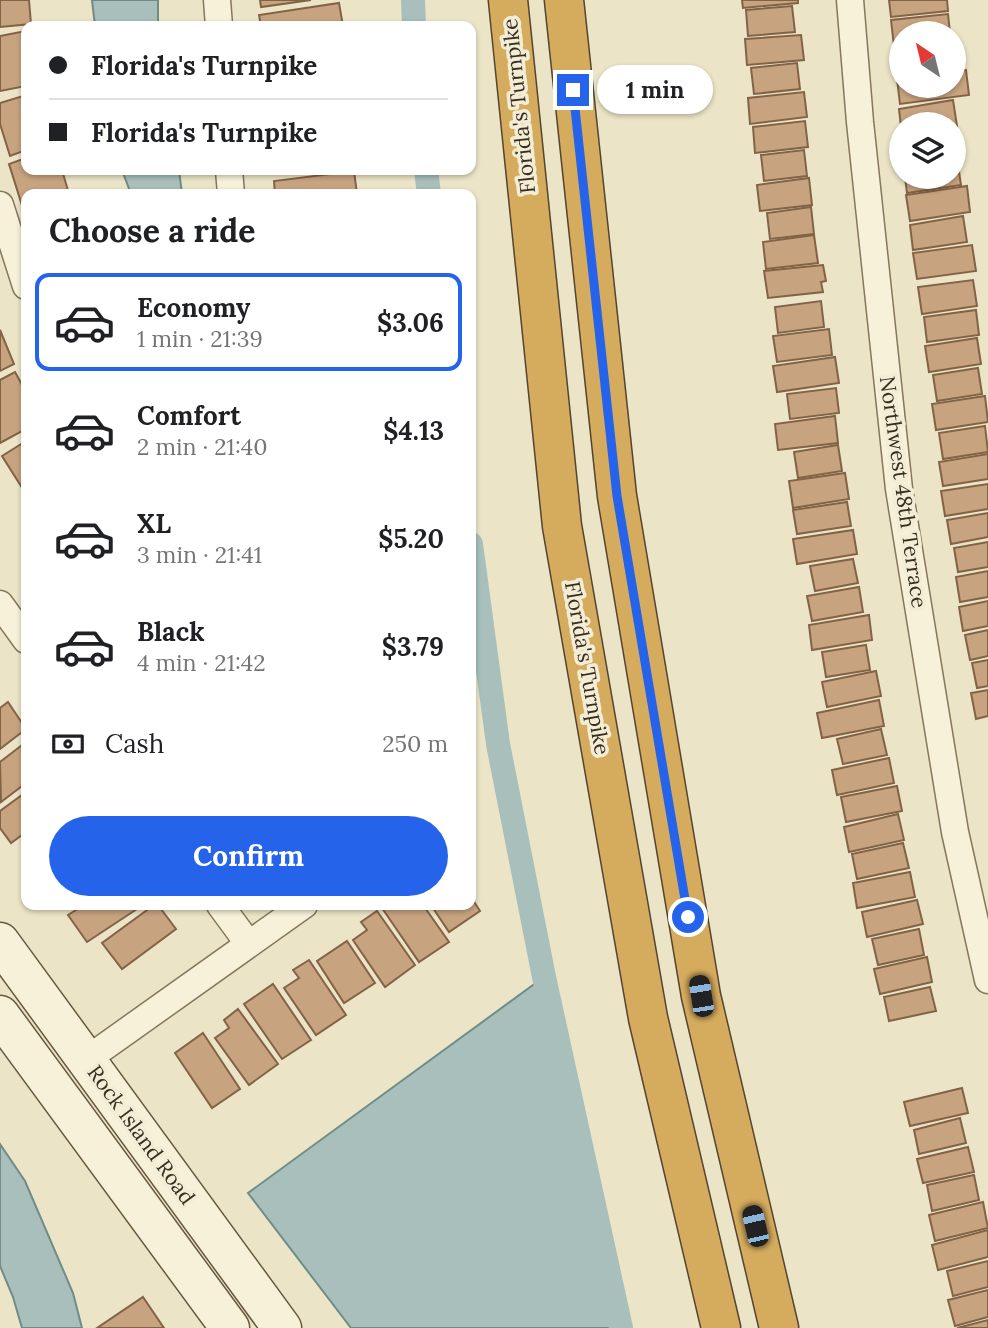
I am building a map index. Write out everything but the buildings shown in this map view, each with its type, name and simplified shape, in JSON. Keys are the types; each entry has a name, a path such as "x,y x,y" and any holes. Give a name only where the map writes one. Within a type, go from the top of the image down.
{"highway":[{"name":"Florida's Turnpike","path":"508,0 562,526 648,1018 722,1328"},
{"path":"564,0 617,496 701,996 779,1328"}],"main road":[{"name":"Rock Island Road","path":"0,942 276,1326"},
{"name":"Rock Island Road","path":"0,1015 230,1328"}],"street":[{"path":"217,0 219,21"},
{"name":"Northwest 48th Terrace","path":"850,0 860,122 899,489 955,832 988,980"},
{"path":"0,205 21,270"},
{"path":"0,604 21,633"},
{"path":"224,910 248,943"},
{"path":"86,1060 297,910"}],"water":[{"path":"92,0 158,0 158,21 94,21"},
{"path":"124,175 180,175 181,189 129,189"},
{"path":"544,977 621,1328 351,1328 248,1193"},
{"path":"0,1144 25,1181 73,1293 82,1328 22,1328 0,1266"}],"waterway":[{"path":"413,0 414,21"},
{"path":"427,175 428,189"},
{"path":"476,581 498,744 544,977 621,1328"}],"route":[{"path":"573,90 617,496 688,917"}]}
